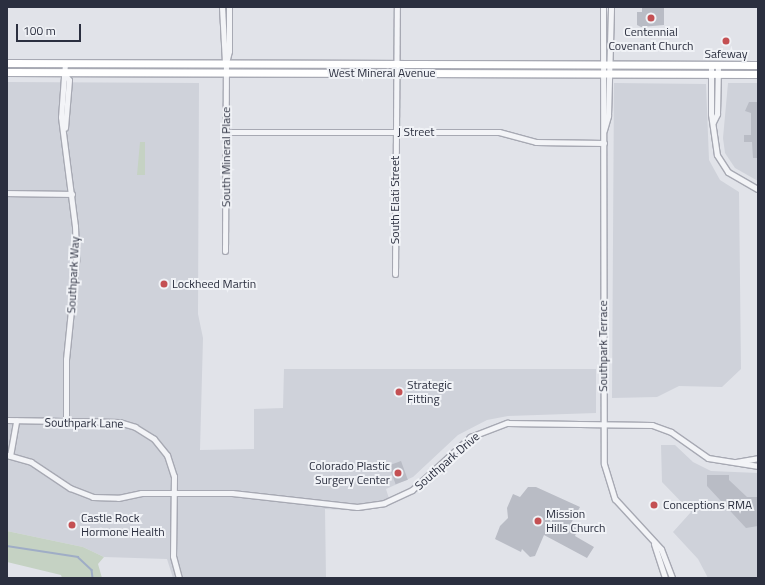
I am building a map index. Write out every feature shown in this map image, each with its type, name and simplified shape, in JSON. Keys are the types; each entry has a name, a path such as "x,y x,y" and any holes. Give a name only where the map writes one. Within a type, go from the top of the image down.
{"main road":[{"name":"West Mineral Avenue","path":"7,63 758,65"},
{"name":"West Mineral Avenue","path":"7,72 758,74"}],"street":[{"name":"South Mineral Place","path":"222,7 226,63 225,251"},
{"name":"South Mineral Place","path":"226,63 229,51 229,7"},
{"name":"South Elati Street","path":"395,274 397,7"},
{"path":"603,7 606,65"},
{"path":"606,65 611,7"},
{"name":"Southpark Way","path":"65,63 65,73 69,80 65,128 72,194 76,261 66,359 66,422"},
{"name":"Southpark Terrace","path":"606,65 605,74 608,116 604,130 604,464 609,487 622,509 663,552 672,578"},
{"path":"715,65 717,114 713,122 714,145 721,164 734,177 758,189"},
{"name":"J Street","path":"226,132 499,132 536,142 604,143"},
{"path":"7,193 72,194"},
{"name":"Southpark Lane","path":"7,420 118,422 148,434 169,460 174,476 173,556 179,578"},
{"path":"9,456 16,421"},
{"name":"Southpark Drive","path":"9,456 37,465 70,488 93,497 118,498 142,493 253,494 338,506 369,506 412,490 470,437 494,426 603,424 656,426 674,434 704,457 758,466"},
{"name":"Southpark Drive","path":"736,462 758,458"},
{"name":"Southpark Terrace","path":"654,544 665,578"}],"shaded area":[{"path":"7,82 199,83 198,314 203,338 200,450 254,449 254,409 283,408 284,369 596,369 596,413 508,416 487,420 458,435 413,477 386,489 391,505 363,511 325,509 326,578 173,578 167,559 104,557 83,547 7,531"},
{"path":"614,83 706,84 709,160 720,180 739,192 741,369 722,387 679,386 657,397 612,398"},
{"path":"728,83 758,83 758,181 735,168 725,153 723,138"},
{"path":"661,445 675,445 693,462 711,471 758,473 758,578 708,578 698,559 673,532 691,512 662,482"}],"green space":[{"path":"140,142 145,142 145,175 137,175"},
{"path":"7,531 83,547 104,557 98,564 102,578 62,578 61,575 7,562"}],"building":[{"name":"Centennial Covenant Church","path":"642,7 664,7 664,25 641,27 637,25 637,12 642,12"},
{"path":"749,102 758,102 758,158 753,158 752,142 744,142 744,135 751,135 751,113 745,111"},
{"name":"Colorado Plastic Surgery Center","path":"401,461 408,480 396,484 389,465"},
{"path":"707,475 729,475 729,480 747,497 758,497 758,526 746,528 707,486"},
{"name":"Mission Hills Church","path":"528,487 536,487 580,507 570,525 578,529 575,536 594,547 587,558 544,535 535,556 530,557 522,549 521,552 495,539 500,526 508,518 507,508 513,494 520,497"}],"waterway":[{"path":"7,546 78,557 92,570 93,578"}],"place":[{"name":"Centennial Covenant Church","path":"651,18"},
{"name":"Safeway","path":"726,41"},
{"name":"Lockheed Martin","path":"164,284"},
{"name":"Strategic Fitting","path":"399,392"},
{"name":"Colorado Plastic Surgery Center","path":"398,473"},
{"name":"Conceptions RMA","path":"654,505"},
{"name":"Mission Hills Church","path":"538,521"},
{"name":"Castle Rock Hormone Health","path":"72,525"}]}
